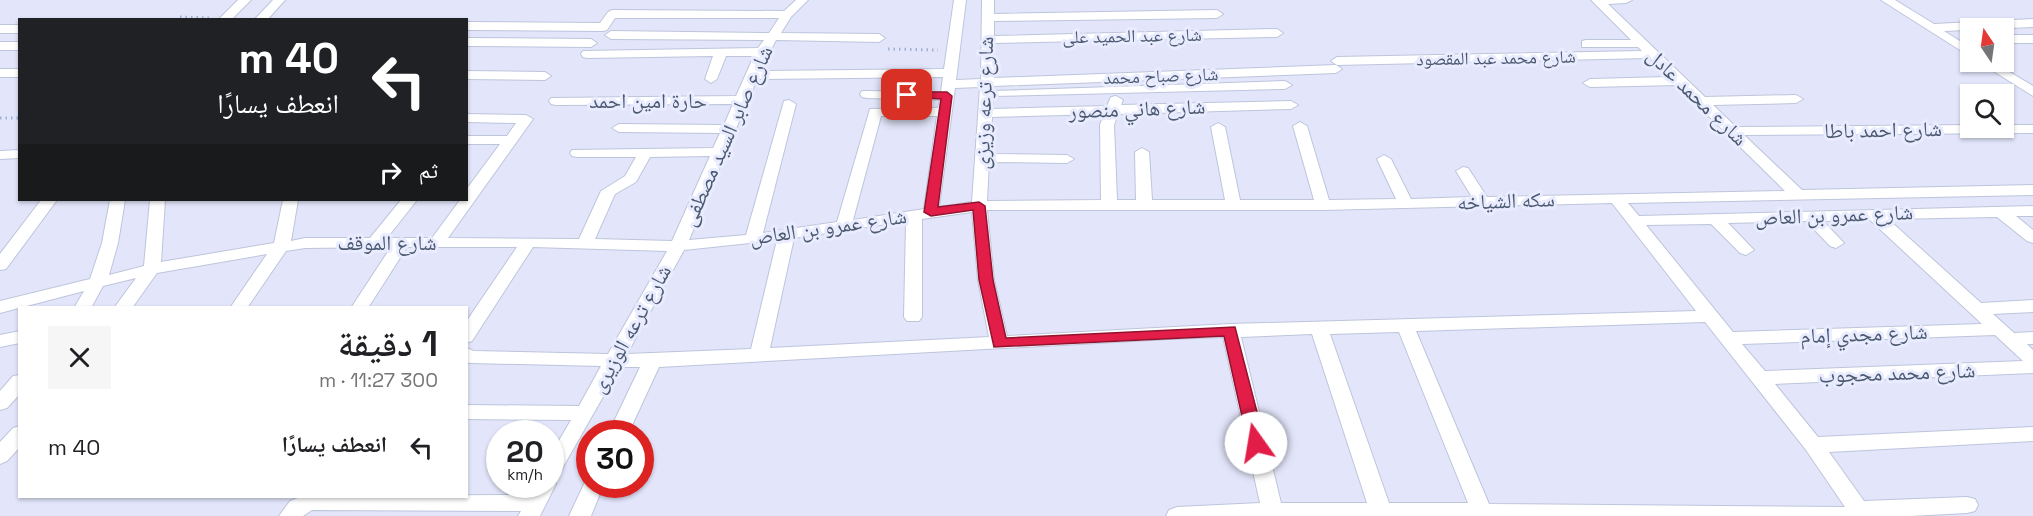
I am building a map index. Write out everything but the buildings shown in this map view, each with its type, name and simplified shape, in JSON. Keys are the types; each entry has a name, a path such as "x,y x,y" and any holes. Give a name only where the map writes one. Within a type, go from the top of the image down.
{"street":[{"path":"226,18 245,0"},
{"path":"263,18 279,0"},
{"name":"شارع صابر السيد مصطفى","path":"678,246 762,52 787,15 802,0"},
{"name":"شارع ترعه وزيزى","path":"914,317 922,213 949,84 960,0"},
{"name":"شارع ترعه وزيزى","path":"988,0 983,158 979,206 986,280 999,343"},
{"path":"1597,0 1626,0"},
{"name":"شارع محمد عادل","path":"1597,0 1733,131 1791,194 1808,216 1836,243"},
{"path":"1887,0 1960,46"},
{"path":"607,31 614,14 787,15"},
{"path":"988,18 1217,14"},
{"path":"1931,28 2033,23"},
{"path":"468,26 772,37 879,38"},
{"name":"شارع عبد الحميد على","path":"987,40 1277,33"},
{"path":"2014,39 2033,39"},
{"path":"1952,41 1960,41"},
{"path":"468,42 589,48 657,59 762,52"},
{"path":"1334,60 1642,43"},
{"path":"0,46 18,46"},
{"path":"711,79 721,53"},
{"name":"شارع محمد عبد المقصود","path":"1334,60 1655,54"},
{"name":"شارع صباح محمد","path":"985,89 1334,60"},
{"path":"2001,72 2033,92"},
{"path":"0,73 18,73"},
{"path":"468,75 545,75"},
{"path":"753,75 949,84 985,89 1120,90 1285,85"},
{"path":"1590,83 1683,81"},
{"path":"867,94 949,84"},
{"path":"1109,202 1106,134 1112,109 1120,90"},
{"path":"1703,101 1796,99"},
{"name":"حارة امين احمد","path":"556,101 740,100"},
{"path":"753,239 789,104"},
{"name":"شارع هاني منصور","path":"984,113 1291,105"},
{"path":"844,225 877,111 944,112"},
{"path":"468,118 526,119 468,198"},
{"path":"1300,126 1323,205"},
{"path":"1218,127 1233,204"},
{"path":"619,128 729,129"},
{"name":"شارع احمد باطا","path":"1733,131 2033,129"},
{"path":"468,140 510,140"},
{"path":"577,153 720,152"},
{"path":"1142,152 1144,203"},
{"path":"585,244 609,191 631,179 645,153"},
{"path":"0,155 18,154"},
{"path":"983,158 1067,159"},
{"path":"1384,159 1406,204"},
{"path":"1463,171 1483,202"},
{"name":"سكه الشياخه","path":"979,206 1109,202 1406,204 2033,190"},
{"path":"1971,191 2033,238"},
{"path":"1895,193 1916,213"},
{"path":"1616,198 1813,445 1856,514"},
{"path":"0,265 48,201"},
{"path":"83,306 100,281 112,238 117,201"},
{"path":"124,306 152,269 157,201"},
{"path":"239,306 282,245 290,201"},
{"path":"375,243 408,201"},
{"path":"436,243 466,201"},
{"name":"شارع عمرو بن العاص","path":"678,246 753,239 979,206"},
{"name":"شارع عمرو بن العاص","path":"1634,220 2033,211"},
{"path":"1873,214 2033,360"},
{"path":"1715,219 1746,250"},
{"path":"759,355 787,234"},
{"path":"468,334 528,242"},
{"name":"شارع الموقف","path":"0,307 152,269 282,245 528,242 678,246"},
{"path":"360,306 402,243"},
{"name":"شارع ترعه الوزيرى","path":"564,449 678,246"},
{"path":"1976,309 2033,306"},
{"path":"468,358 652,361 1230,330 1712,316"},
{"path":"1405,325 1482,512"},
{"path":"1319,328 1381,511"},
{"path":"1230,330 1272,511"},
{"name":"شارع مجدي إمام","path":"1729,338 2005,334 2033,339"},
{"path":"0,341 18,337"},
{"name":"شارع ترعه الوزيرى","path":"625,420 652,361"},
{"name":"شارع محمد محجوب","path":"1760,378 2033,367"},
{"path":"0,403 18,383"},
{"path":"468,412 583,413"},
{"path":"0,456 18,435"},
{"path":"1813,445 2033,435"},
{"path":"580,516 588,498"},
{"path":"290,516 298,507 311,502 537,501"},
{"path":"1177,516 1272,511 1856,514 1967,505"}],"path":[{"path":"180,17 202,18"},
{"path":"888,49 954,51"},
{"path":"0,118 18,118"}],"route":[{"path":"907,95 947,96 931,212 979,206 986,280 999,343 1230,330 1256,443"}]}
